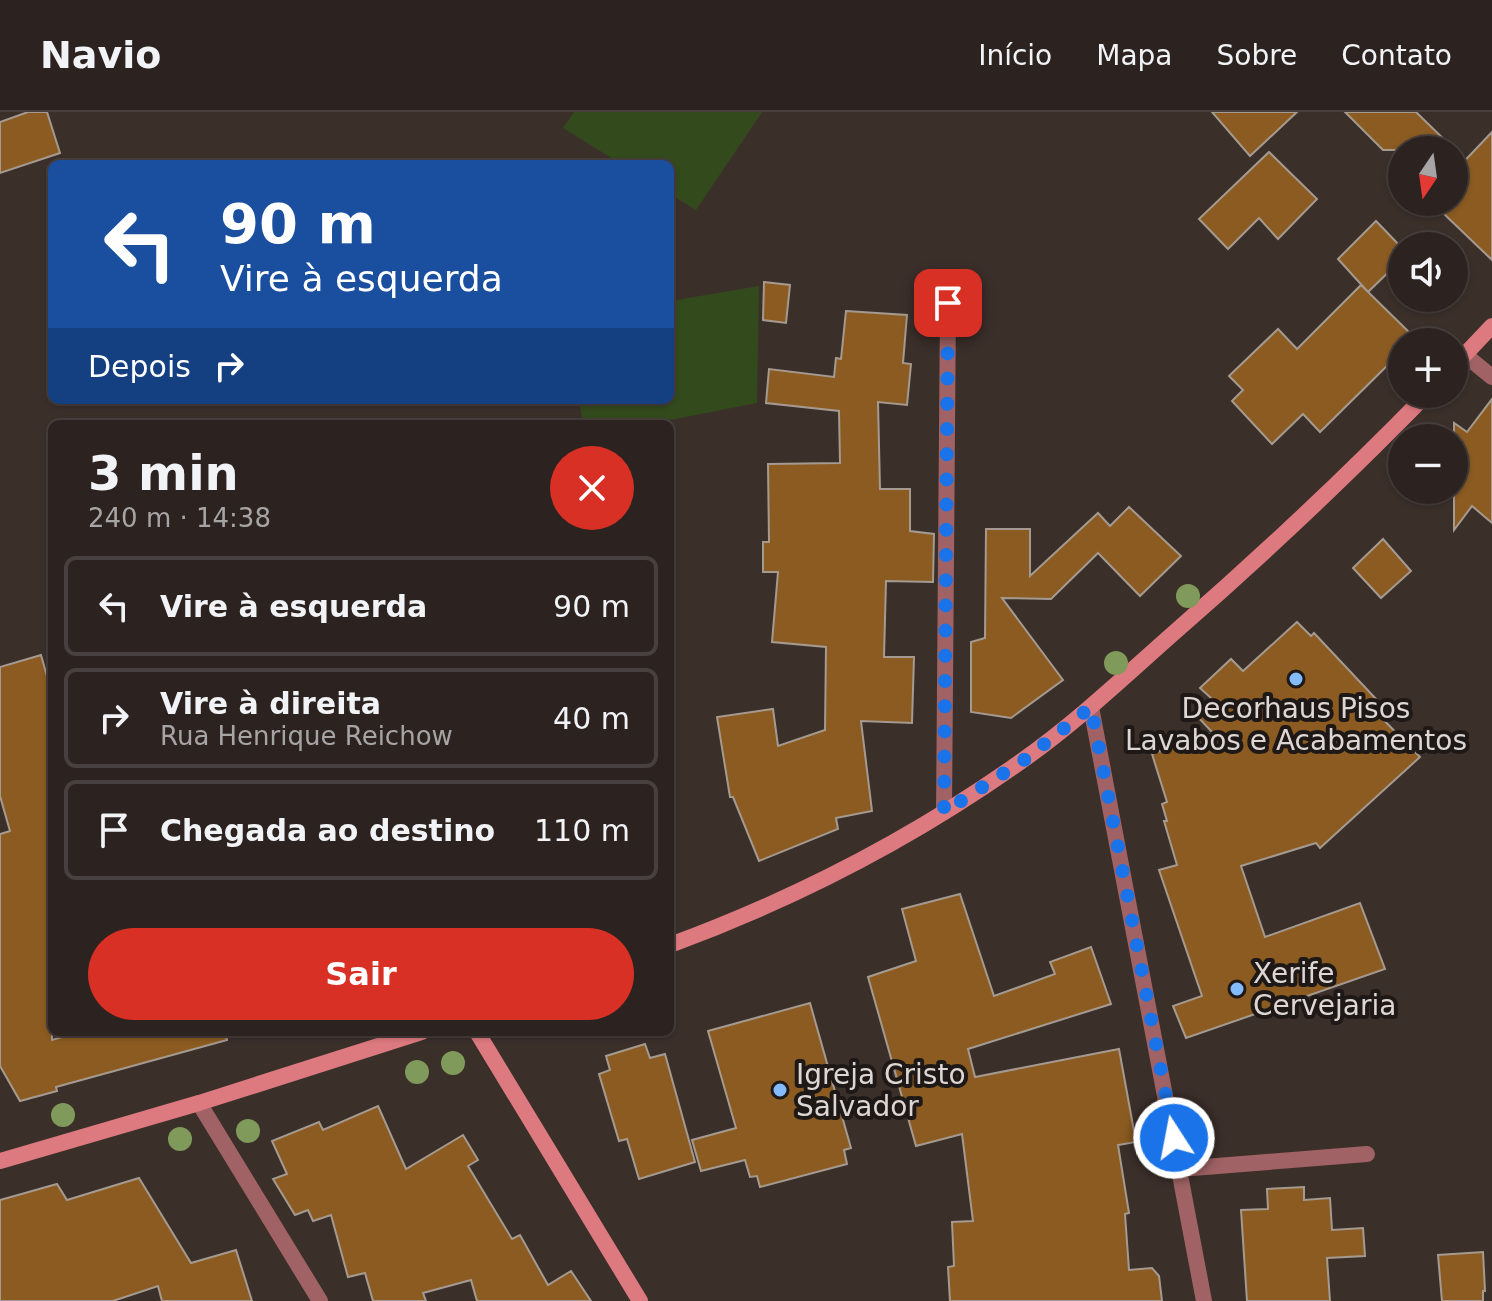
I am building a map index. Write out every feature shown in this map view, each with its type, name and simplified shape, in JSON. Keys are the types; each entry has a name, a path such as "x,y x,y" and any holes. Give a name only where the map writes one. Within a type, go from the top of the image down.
{"main road":[{"path":"1468,351 1492,326"},
{"path":"674,943 850,867 1024,760 1091,707 1287,533 1413,408"},
{"path":"0,1161 199,1103 409,1036"},
{"path":"479,1036 640,1301"}],"street":[{"path":"944,812 948,303"},
{"path":"1468,365 1492,377"},
{"path":"1091,707 1204,1301"},
{"path":"199,1103 320,1301"},
{"path":"1180,1169 1367,1154"}],"green space":[{"path":"574,112 762,112 696,210 674,196 674,160 615,160 563,128"},
{"path":"759,286 757,403 670,420 582,420 580,404 674,404 674,300"}],"building":[{"path":"28,112 47,112 60,153 0,173 0,122"},
{"path":"1212,112 1297,112 1250,156"},
{"path":"1345,112 1416,112 1441,136 1388,136 1388,150 1383,150"},
{"path":"1492,132 1492,260 1468,237 1468,232 1463,232 1446,216 1468,216 1468,157"},
{"path":"1269,152 1317,199 1278,239 1259,218 1228,249 1199,219"},
{"path":"1376,221 1388,233 1388,273 1368,292 1338,259"},
{"path":"764,282 790,285 786,323 763,320"},
{"path":"1361,285 1405,328 1388,328 1388,365 1320,432 1303,414 1272,444 1232,401 1243,390 1229,376 1278,329 1297,349"},
{"path":"846,311 907,315 903,363 911,364 907,405 878,402 880,489 910,489 910,531 934,534 933,582 886,581 884,657 914,657 912,723 861,721 872,811 836,818 838,829 759,861 733,797 730,797 717,717 773,709 778,746 825,730 826,647 772,642 778,572 763,572 763,542 769,542 768,464 840,463 839,411 766,403 769,369 834,377 836,358 841,359"},
{"path":"1492,399 1492,523 1472,506 1454,530 1454,504 1468,504 1468,431"},
{"path":"1129,507 1181,556 1140,596 1098,553 1051,599 1002,598 1063,680 1011,718 971,712 971,642 985,638 986,529 1030,529 1030,576 1098,513 1110,526"},
{"path":"1383,539 1411,571 1381,598 1353,568"},
{"path":"1297,622 1311,636 1314,633 1376,699 1369,705 1420,757 1320,848 1316,843 1241,866 1265,937 1360,903 1385,969 1186,1038 1173,1006 1202,996 1159,870 1177,865 1164,821 1167,821 1162,804 1167,802 1152,754 1213,733 1195,714 1211,698 1200,688 1231,659 1243,671"},
{"path":"41,655 48,680 48,1036 52,1036 52,1040 66,1036 226,1036 227,1040 56,1087 57,1091 20,1101 0,1066 0,834 10,831 0,796 0,667"},
{"path":"960,894 994,996 1055,974 1050,962 1091,947 1111,1004 968,1049 975,1077 1119,1049 1136,1142 1118,1145 1129,1213 1125,1214 1129,1270 1152,1268 1159,1276 1162,1301 950,1301 948,1267 954,1266 952,1222 973,1221 962,1134 916,1146 868,977 916,961 902,909"},
{"name":"Igreja Cristo Salvador","path":"810,1003 851,1148 844,1150 847,1164 760,1187 757,1176 750,1177 745,1160 701,1171 692,1140 736,1128 708,1031"},
{"path":"645,1044 650,1058 665,1054 695,1162 639,1179 627,1139 619,1141 599,1074 610,1070 606,1056"},
{"path":"378,1106 406,1169 463,1135 478,1160 468,1166 512,1239 520,1235 548,1285 571,1271 591,1301 477,1301 471,1280 423,1293 426,1301 373,1301 365,1273 348,1277 331,1215 313,1221 308,1210 295,1215 273,1179 287,1174 272,1141 319,1122 323,1130"},
{"path":"139,1178 191,1263 236,1250 252,1301 162,1301 158,1286 113,1301 0,1301 0,1200 57,1184 67,1200"},
{"path":"1304,1187 1304,1200 1330,1198 1332,1230 1363,1228 1365,1256 1327,1258 1330,1301 1247,1301 1241,1210 1268,1209 1267,1189"},
{"path":"1483,1252 1483,1301 1442,1301 1438,1255"}],"place":[{"name":"Decorhaus Pisos Lavabos e Acabamentos","path":"1296,679"},
{"name":"Xerife Cervejaria","path":"1237,989"},
{"name":"Igreja Cristo Salvador","path":"780,1090"}],"route":[{"path":"948,303 944,812 1024,760 1091,707 1174,1138"}]}
